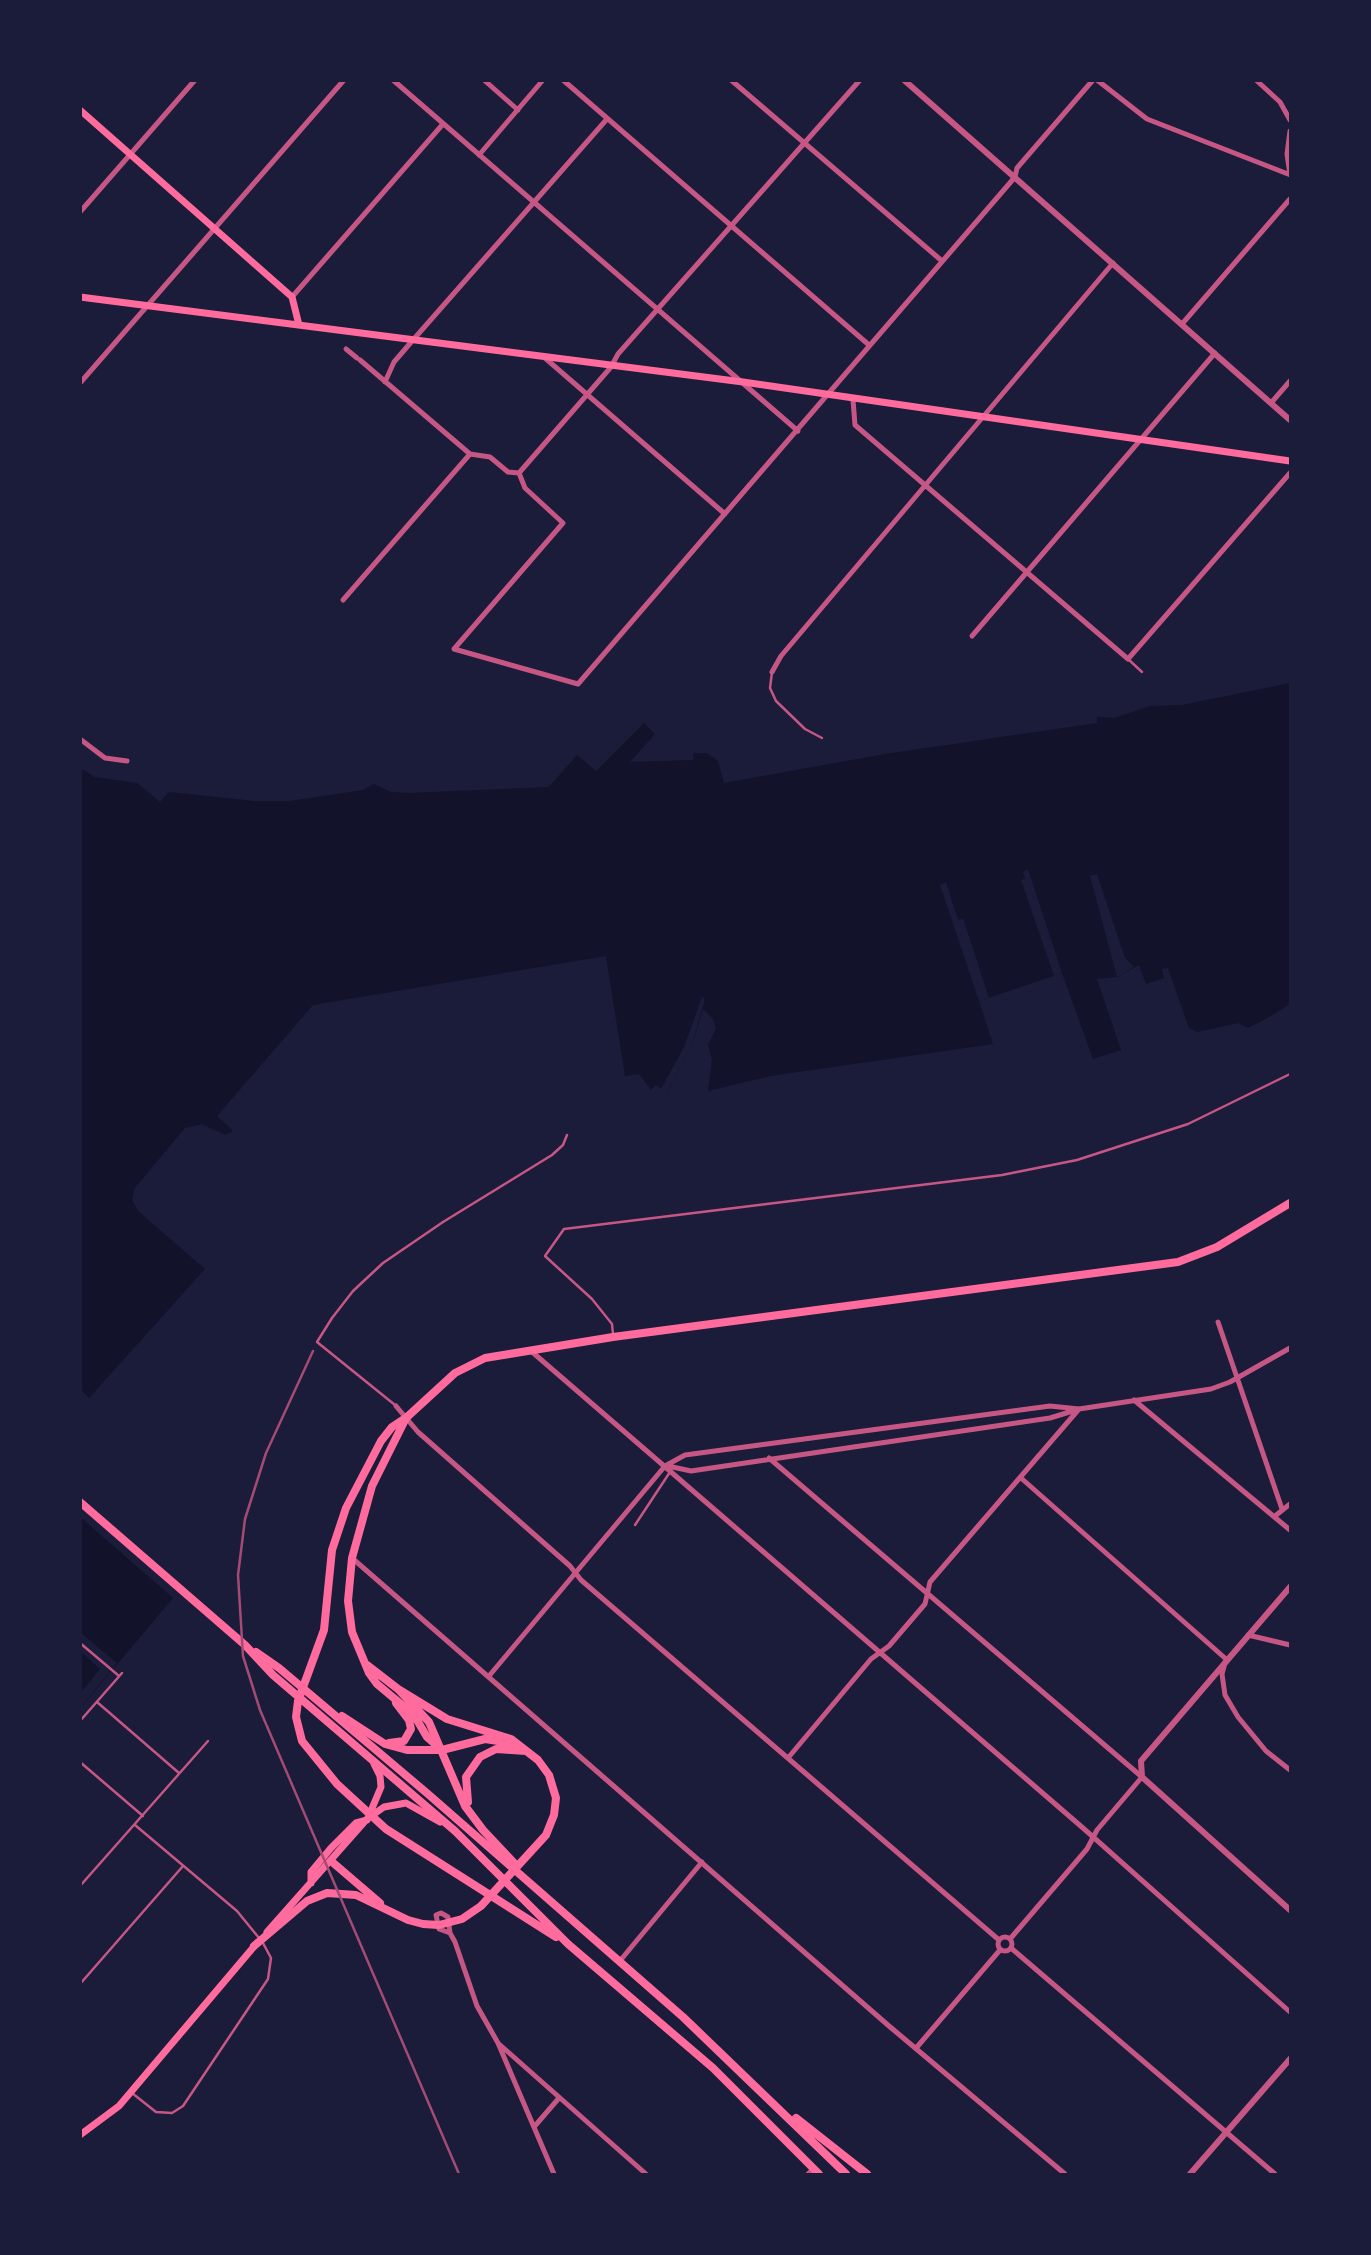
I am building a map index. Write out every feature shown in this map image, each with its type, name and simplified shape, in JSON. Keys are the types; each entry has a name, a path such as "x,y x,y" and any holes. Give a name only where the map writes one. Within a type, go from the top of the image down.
{"main road":[{"path":"80,110 292,297 299,326"},
{"path":"80,297 743,382 1290,461"},
{"path":"568,1944 386,1829 337,1784 302,1741 296,1717 298,1701 324,1630 332,1550 346,1508 381,1441 392,1427 406,1418 461,1369 485,1359 613,1337 1178,1262 1217,1248 1290,1203"},
{"path":"406,1418 372,1486 352,1558 348,1612 355,1643 377,1684 414,1715 427,1737 442,1750"},
{"path":"80,1502 245,1645 307,1692 428,1794 774,2102 846,2175"},
{"path":"245,1645 273,1675 347,1728 380,1741 407,1750 442,1750 491,1739 513,1744 529,1752"},
{"path":"254,1946 307,1902 327,1893 356,1895 393,1914 431,1925 446,1924 469,1915 540,1844 551,1825 555,1810 555,1790 550,1775 529,1752 501,1735 460,1725 441,1716 398,1689 365,1663"},
{"path":"398,1689 429,1722 460,1796 472,1816 552,1905"},
{"path":"380,1741 400,1743 410,1734 409,1720 393,1698"},
{"path":"80,2135 105,2120 131,2092 254,1946 367,1819 381,1782 375,1766 347,1728"},
{"path":"472,1816 465,1785 475,1761 496,1749 529,1752"},
{"path":"364,1753 455,1832 568,1944 713,2068 814,2173"},
{"path":"311,1883 311,1872 331,1848 356,1823 388,1805 406,1803 455,1832"},
{"path":"331,1861 393,1914"},
{"path":"774,2102 867,2175"}],"street":[{"path":"80,212 195,80"},
{"path":"80,383 217,229 344,80"},
{"path":"393,80 798,430"},
{"path":"484,80 518,110"},
{"path":"479,155 543,80"},
{"path":"563,80 869,345"},
{"path":"731,80 942,261"},
{"path":"519,473 611,367 627,344 860,80"},
{"path":"904,80 1290,420"},
{"path":"1256,80 1280,102 1290,120"},
{"path":"519,473 524,488 564,523 454,649 578,684 1015,177 1017,168 1100,82 1147,119 1289,175 1290,131"},
{"path":"385,382 394,362 607,119"},
{"path":"292,297 443,124"},
{"path":"1182,324 1290,199"},
{"path":"772,672 781,656 1113,263"},
{"path":"346,349 470,454 490,457 508,472 519,473"},
{"path":"972,636 1215,353"},
{"path":"545,358 725,514"},
{"path":"1271,403 1290,381"},
{"path":"853,400 855,425 1128,659 1290,473"},
{"path":"343,600 470,454"},
{"path":"80,738 105,758 127,761"},
{"path":"1218,1322 1282,1509"},
{"path":"665,1466 691,1471 1050,1418 1079,1409 1211,1389 1238,1378 1290,1348"},
{"path":"531,1351 1290,2012"},
{"path":"1133,1400 1290,1530"},
{"path":"396,1406 418,1432 575,1573 999,1940 1000,1950 917,2047"},
{"path":"489,1676 665,1466 685,1455 1050,1406 1079,1409"},
{"path":"788,1758 856,1676 925,1605 930,1582 1079,1409"},
{"path":"769,1458 1142,1777 1290,1910"},
{"path":"1021,1478 1226,1659"},
{"path":"1275,1516 1290,1504"},
{"path":"352,1558 868,2008 1065,2175"},
{"path":"999,1940 1010,1939 1087,1849 1142,1777 1141,1761 1144,1753 1290,1587"},
{"path":"1248,1635 1290,1645"},
{"path":"1226,1659 1222,1674 1225,1695 1231,1706 1266,1751 1290,1769"},
{"path":"619,1962 702,1862"},
{"path":"450,1933 477,2006 498,2043 554,2175"},
{"path":"1010,1939 1011,1948 1275,2175"},
{"path":"1000,1950 1007,1951 1011,1948"},
{"path":"498,2043 646,2175"},
{"path":"1190,2175 1290,2059"},
{"path":"534,2127 559,2098"}],"lane":[{"path":"1128,659 1142,672"},
{"path":"772,672 770,688 776,701 805,729 822,738"},
{"path":"613,1337 612,1324 593,1299 545,1256 564,1229 1002,1175 1077,1160 1188,1124 1290,1074"},
{"path":"396,1406 317,1342 353,1291 383,1263 552,1155 563,1145 567,1135"},
{"path":"635,1525 671,1471"},
{"path":"80,1643 120,1675 80,1721"},
{"path":"97,1702 179,1773"},
{"path":"80,1886 208,1741"},
{"path":"80,1762 143,1816"},
{"path":"131,2092 156,2112 172,2113 183,2106 271,1973 270,1954 251,1926 135,1825"},
{"path":"80,1984 183,1866"}],"shaded area":[{"path":"1290,683 1290,1004 1271,1016 1248,1028 1238,1023 1197,1032 1189,1028 1168,968 1162,969 1164,978 1146,984 1139,965 1117,977 1097,979 1121,1050 1093,1059 1062,973 979,1001 993,1044 770,1076 708,1091 712,1060 708,1045 716,1029 713,1019 703,1009 693,1041 667,1092 656,1085 651,1090 639,1074 625,1076 606,956 313,1005 217,1116 233,1131 225,1135 202,1124 185,1128 134,1189 132,1200 138,1211 205,1269 89,1398 81,1390 81,771 84,770 94,777 137,783 160,802 169,792 254,801 290,801 363,790 374,784 391,792 409,793 549,787 577,755 596,771 644,723 655,734 630,762 693,760 694,753 707,753 718,761 724,783 885,754 1097,723 1097,717 1114,718 1150,706 1182,705"},
{"path":"80,1517 173,1598 81,1707 80,1706"}],"pier":[{"path":"1028,869 1062,973 1054,976 1021,880 1025,878 1023,872"},
{"path":"1097,874 1125,958 1134,967 1117,977 1090,876"},
{"path":"946,882 958,920 963,918 989,998 979,1001 940,885"},
{"path":"702,997 705,999 693,1041 667,1092 661,1089 684,1047"},
{"path":"81,1633 117,1663 81,1707 81,1692 100,1669 81,1652"}],"railway":[{"path":"313,1351 266,1453 245,1519 238,1575 243,1656 260,1710 459,2174"}]}
